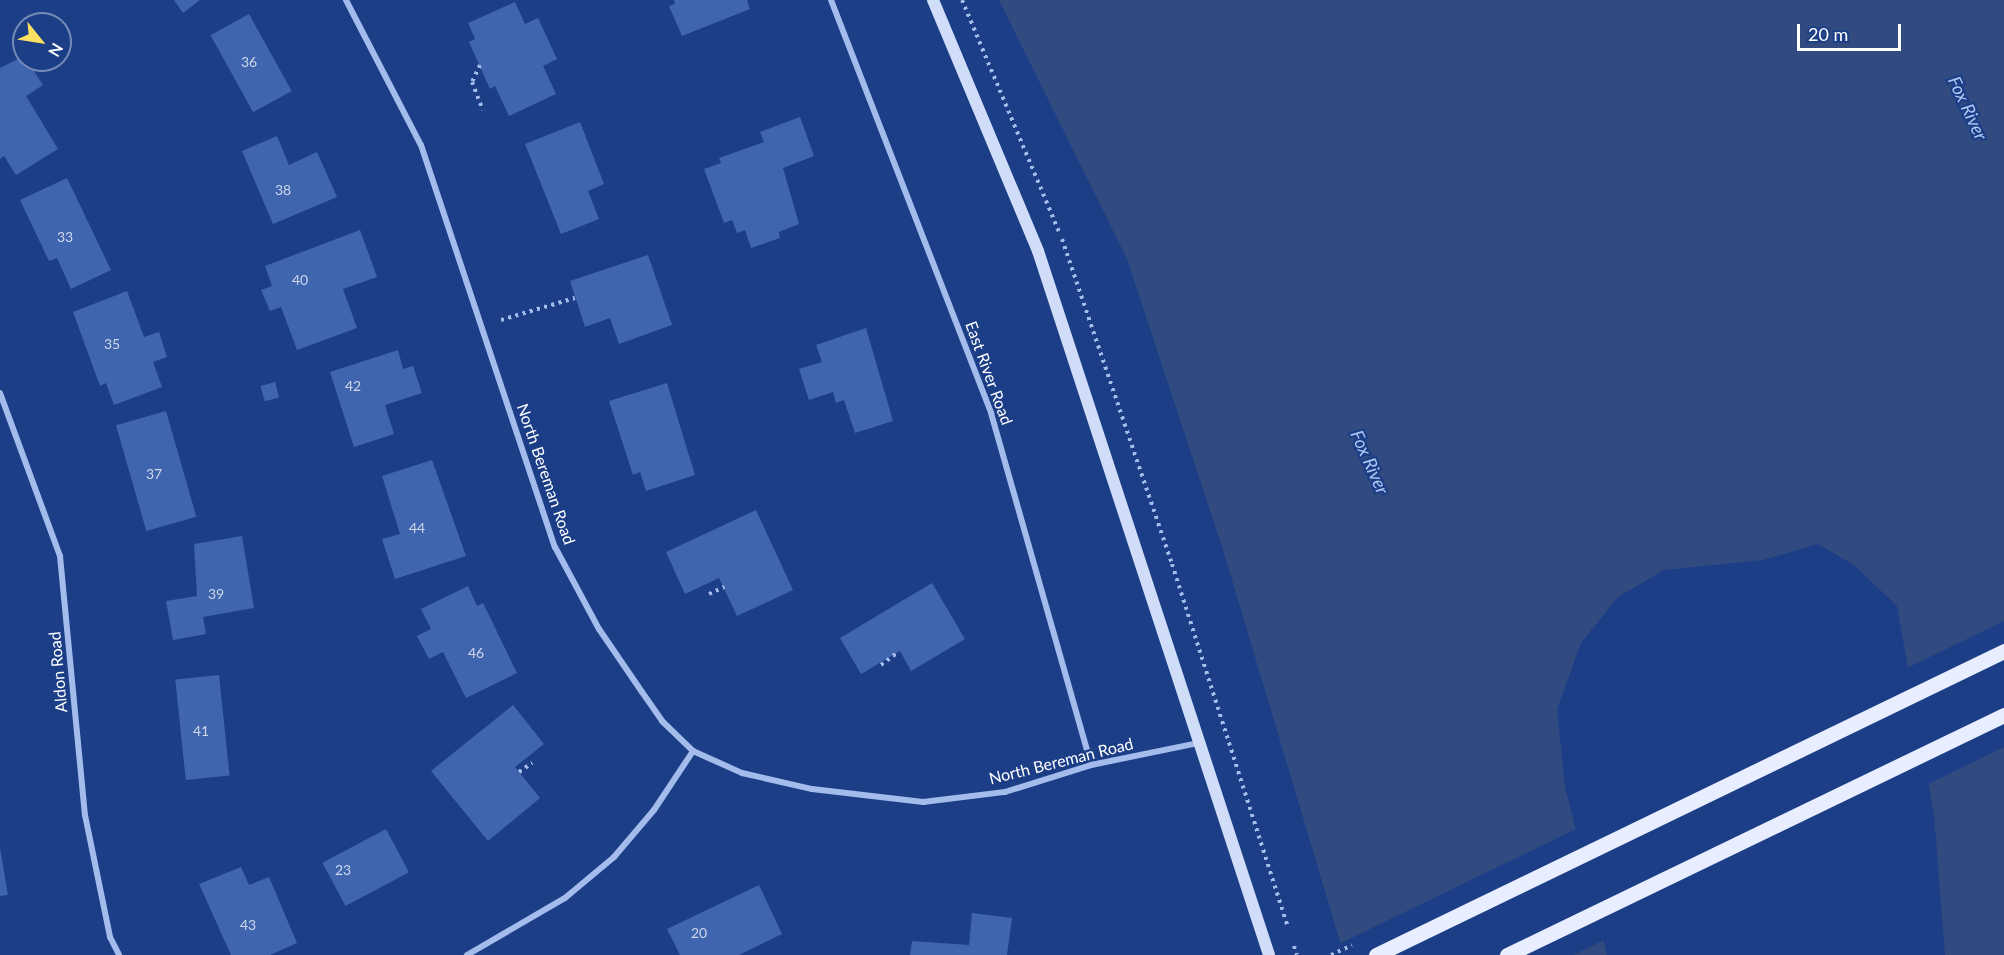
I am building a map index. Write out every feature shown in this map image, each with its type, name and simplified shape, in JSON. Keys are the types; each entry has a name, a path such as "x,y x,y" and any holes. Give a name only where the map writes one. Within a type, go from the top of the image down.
{"main road":[{"path":"1376,955 2004,651"},
{"path":"1507,955 2004,715"}],"street":[{"name":"North Bereman Road","path":"346,0 421,145 555,547 599,629 662,721 693,752 742,773 812,789 923,802 1005,792 1091,765 1198,743"},
{"name":"East River Road","path":"831,0 991,412 1091,765"},
{"path":"933,0 1038,251 1269,955"},
{"name":"Aldon Road","path":"0,393 60,556 85,815 110,937 119,955"},
{"path":"467,955 565,898 614,857 654,810 693,752"}],"path":[{"path":"480,65 472,82 483,110"},
{"path":"482,327 575,298"},
{"path":"709,594 723,587"},
{"path":"881,664 897,652"},
{"path":"519,772 532,763"},
{"path":"1331,955 1338,952"}],"water":[{"name":"Fox River","path":"999,0 2004,0 2004,955 1945,955 1934,815 1897,606 1854,565 1818,544 1763,560 1664,570 1618,597 1581,643 1557,709 1565,787 1607,955 1344,955 1224,553 1127,259"}],"pier":[{"path":"2004,621 2004,747 1926,785 1905,669"},
{"path":"1578,828 1606,939 1574,955 1341,955 1337,945"}],"building":[{"path":"174,0 200,0 183,13"},
{"path":"674,0 747,0 750,9 682,36 669,6 675,4"},
{"path":"515,2 525,24 538,18 557,59 543,66 556,94 509,116 495,86 490,89 469,42 475,39 468,23"},
{"path":"249,14 292,91 253,112 211,35"},
{"path":"12,62 12,72 34,72 43,85 26,96 58,149 16,175 4,156 0,159 0,68"},
{"path":"800,117 814,156 783,168 799,224 779,232 780,238 751,248 745,230 737,233 732,220 724,223 704,169 721,163 719,158 764,142 760,132"},
{"path":"580,122 604,184 588,191 599,219 561,234 525,144"},
{"path":"277,136 289,165 317,152 337,197 273,224 242,151"},
{"path":"67,178 111,270 71,289 57,258 49,261 20,200"},
{"path":"360,230 377,277 343,289 357,328 297,350 281,307 270,311 261,290 272,286 265,266"},
{"path":"648,255 672,325 619,344 610,318 585,327 570,281"},
{"path":"127,291 144,337 159,332 167,357 153,362 162,387 114,405 106,383 100,386 73,312"},
{"path":"866,328 893,421 855,433 844,400 836,403 833,392 809,400 799,369 822,362 816,345"},
{"path":"398,350 403,369 413,366 422,393 385,405 394,434 354,447 330,372"},
{"path":"275,382 279,397 265,401 261,386"},
{"path":"667,383 695,475 646,491 640,472 633,475 609,401"},
{"path":"166,411 196,517 146,531 116,425"},
{"path":"432,460 466,556 395,579 382,539 400,534 382,476"},
{"path":"756,510 793,590 737,616 719,578 685,594 666,552"},
{"path":"242,536 254,608 203,617 206,634 173,640 166,601 197,596 194,544"},
{"path":"932,583 965,639 911,671 900,651 861,674 840,638"},
{"path":"468,586 477,606 483,603 517,673 466,698 443,652 429,659 417,636 431,629 421,609"},
{"path":"219,675 230,775 186,780 175,680"},
{"path":"513,705 544,744 515,767 540,798 488,841 431,771"},
{"path":"386,829 409,872 345,906 322,863"},
{"path":"0,848 8,895 0,896"},
{"path":"241,867 249,885 269,877 297,943 270,955 231,955 199,884"},
{"path":"759,885 782,934 739,955 680,955 667,929"},
{"path":"972,913 1012,918 1007,955 910,955 912,941 969,945"}]}
